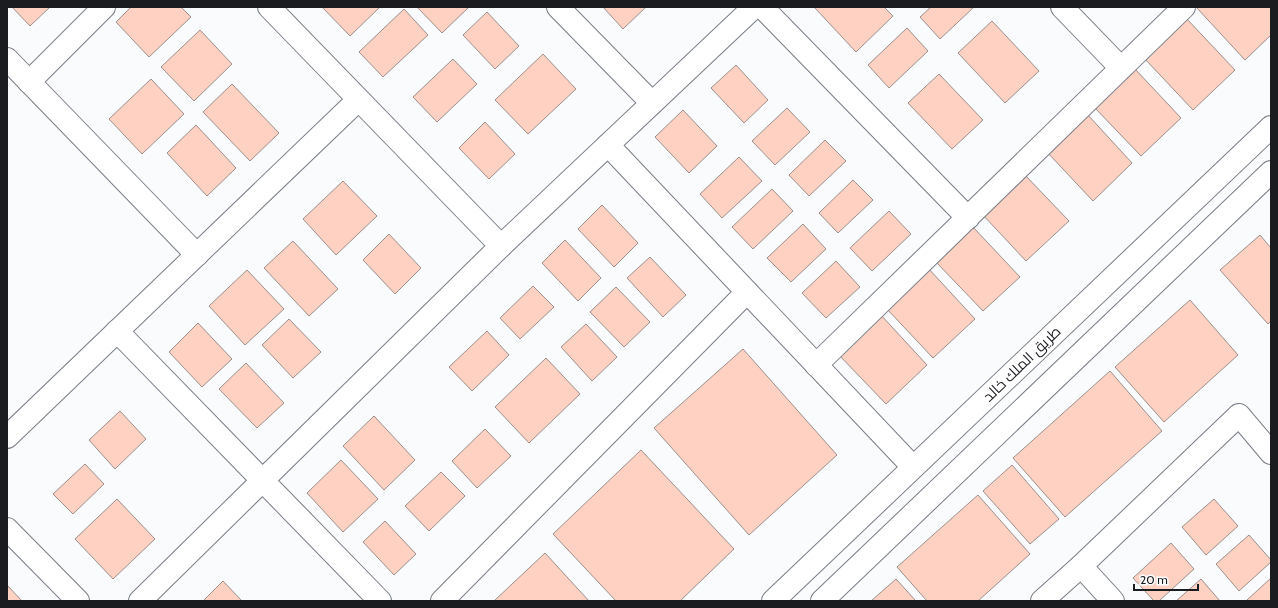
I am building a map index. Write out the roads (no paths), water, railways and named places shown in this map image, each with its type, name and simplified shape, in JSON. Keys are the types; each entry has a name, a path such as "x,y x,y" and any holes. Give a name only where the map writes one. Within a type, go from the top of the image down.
{"street":[{"path":"29,82 104,7"},
{"path":"269,7 501,246"},
{"path":"558,7 652,103"},
{"path":"140,601 501,246 754,7"},
{"path":"762,7 968,218"},
{"path":"1062,7 1121,68"},
{"path":"816,365 1184,7"},
{"path":"7,59 197,255"},
{"path":"7,436 358,100"},
{"name":"طريق الملك خالد","path":"773,601 1271,127"},
{"path":"608,145 913,468"},
{"path":"829,599 1271,172"},
{"path":"442,601 747,292"},
{"path":"117,332 380,601"},
{"path":"1042,601 1082,566 1239,415 1271,453"},
{"path":"7,529 78,601"},
{"path":"1082,566 1113,601"}]}
